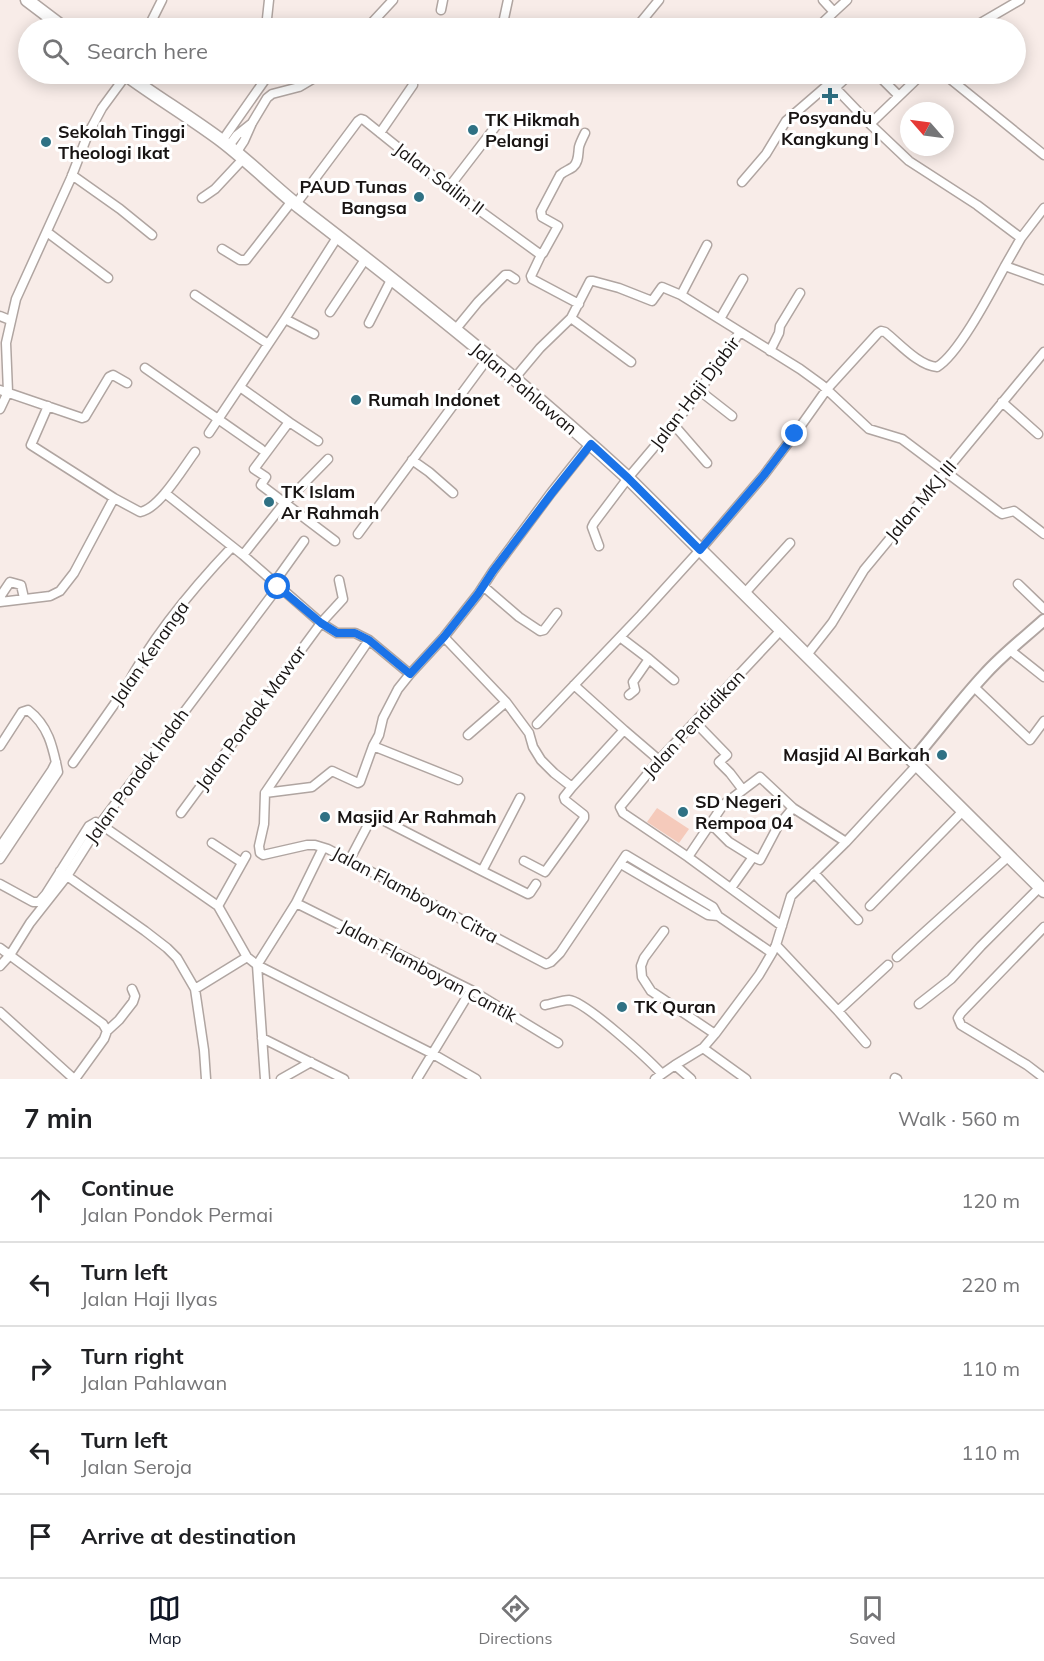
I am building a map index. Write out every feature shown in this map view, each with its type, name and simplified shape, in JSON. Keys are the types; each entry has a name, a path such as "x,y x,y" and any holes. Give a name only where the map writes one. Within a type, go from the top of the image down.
{"main road":[{"path":"27,0 51,18"},
{"name":"Jalan Pahlawan","path":"140,84 232,150 294,202 392,278 591,444 1042,889"}],"street":[{"path":"153,18 162,0"},
{"path":"267,18 269,0"},
{"path":"376,18 393,0"},
{"path":"441,10 443,0"},
{"path":"504,18 508,0"},
{"path":"644,18 659,0"},
{"path":"823,0 834,12"},
{"path":"828,18 847,0"},
{"path":"989,18 1020,0"},
{"path":"0,409 4,391 6,343 16,299 88,134 119,84"},
{"path":"202,198 215,189 264,84"},
{"path":"232,150 244,141 269,96 305,84"},
{"path":"886,84 899,96"},
{"path":"870,124 912,84"},
{"path":"956,84 1044,155"},
{"path":"380,134 413,85"},
{"path":"742,182 766,154 786,121 833,85 909,161 1021,237"},
{"name":"Jalan Sailin II","path":"294,202 361,119 541,255"},
{"path":"449,187 499,122"},
{"path":"579,304 531,278 558,226 542,217 541,211 560,175 573,167 576,162 585,133"},
{"path":"72,175 152,235"},
{"path":"222,249 240,260 246,260 294,202"},
{"path":"537,724 700,550 764,475 827,389 880,331 886,333 927,365 935,367 942,364 973,323 1021,237 1044,208"},
{"path":"47,232 108,278"},
{"path":"209,433 338,236"},
{"path":"681,295 707,245"},
{"path":"330,312 366,258"},
{"path":"1005,266 1044,280"},
{"path":"455,330 478,302 505,275 515,279"},
{"path":"369,323 392,278"},
{"path":"720,320 743,279"},
{"path":"514,379 540,348 571,318 591,281 619,288 652,301 661,287 681,295 740,332"},
{"path":"770,351 780,326 800,293"},
{"path":"195,295 268,344"},
{"path":"0,316 10,320"},
{"path":"571,318 632,362"},
{"path":"285,319 314,334"},
{"name":"Jalan Haji Djabir","path":"599,546 592,525 628,478 674,425 740,332 800,369 827,389 869,429 902,439 999,512 1002,514 1014,511 1044,534"},
{"name":"Jalan MKJ III","path":"806,656 832,623 864,570 1044,352"},
{"path":"358,534 488,358"},
{"path":"145,368 261,449"},
{"path":"4,391 83,418 109,376 112,375 127,383"},
{"path":"240,387 318,441"},
{"path":"700,390 732,416"},
{"path":"1002,402 1038,434"},
{"path":"48,406 31,445 136,511 148,510 165,493 195,452"},
{"path":"289,422 254,469 266,477 261,485 335,541"},
{"path":"674,425 707,463"},
{"path":"265,793 312,788 332,771 360,782 388,707 410,674 444,637 591,444"},
{"path":"243,555 286,503 328,459"},
{"path":"412,460 453,493"},
{"path":"165,493 243,555 321,623 337,633 355,633 369,640 410,674"},
{"path":"0,602 53,595 64,586 74,573 114,498"},
{"name":"Jalan Pondok Indah","path":"63,874 91,825 96,822 100,824 276,585 304,541"},
{"path":"744,594 790,543"},
{"name":"Jalan Kenanga","path":"73,763 157,639 199,584 232,547"},
{"name":"Jalan Pondok Mawar","path":"181,813 321,623 343,599 339,580"},
{"path":"0,597 7,585 12,582 21,585 24,598"},
{"path":"1018,584 1044,609"},
{"path":"483,586 519,617 541,632 556,614"},
{"path":"545,1005 570,1000 585,1008 637,1049 658,1076 703,1048 759,975 774,949 790,897 846,842 915,763 974,687 1010,650 1042,625"},
{"name":"Jalan Pendidikan","path":"688,857 623,813 620,807 659,760 781,630"},
{"path":"444,637 506,702 529,733 533,747 541,760 572,787"},
{"path":"620,637 674,680"},
{"path":"323,848 310,845 263,855 260,853 259,846 265,818 265,793 369,640"},
{"path":"1010,650 1044,677"},
{"path":"629,696 634,690 633,682 649,659"},
{"path":"574,685 659,760"},
{"path":"974,687 1030,740 1044,721"},
{"path":"468,735 506,702"},
{"path":"0,746 22,712 28,710 39,719 48,733 58,774 0,859"},
{"path":"695,722 727,755 719,762 743,790"},
{"path":"524,861 545,872 584,818 584,815 564,797 624,729"},
{"path":"373,746 458,780"},
{"path":"0,847 56,762"},
{"path":"782,926 688,857 723,805 761,777 793,808 846,842"},
{"path":"482,871 520,798"},
{"path":"711,824 729,842 760,860 778,826 793,808"},
{"path":"870,906 963,811"},
{"path":"350,860 371,819 375,816 529,894 536,884"},
{"path":"100,824 218,906 247,957 257,965 433,1054 476,1079"},
{"path":"212,843 243,859 218,906"},
{"name":"Jalan Flamboyan Citra","path":"257,965 296,903 323,848 350,860 546,964 560,953 621,864 708,915 718,916 774,949"},
{"path":"897,957 1009,856"},
{"path":"731,888 753,858"},
{"path":"814,873 858,920"},
{"path":"0,884 35,903 40,901 63,874"},
{"path":"0,966 10,955 63,874"},
{"path":"63,874 146,931 177,958 195,989 206,1079"},
{"path":"919,1004 951,979 981,946 1042,889"},
{"name":"Jalan Flamboyan Cantik","path":"296,903 471,990 558,1043"},
{"path":"1044,927 960,1013 958,1018 961,1025 1027,1065 1044,1078"},
{"path":"664,931 644,958 641,973 644,981 651,991 715,1034"},
{"path":"0,948 103,1024 107,1031"},
{"path":"774,949 838,1011 866,1043"},
{"path":"195,989 247,957"},
{"path":"257,965 265,1079"},
{"path":"838,1011 888,965"},
{"path":"0,1012 74,1079 104,1039 107,1031 133,1002 135,996 132,989"},
{"path":"417,1079 471,990"},
{"path":"262,1038 344,1079"},
{"path":"703,1048 745,1079"},
{"path":"281,1079 311,1062"},
{"path":"675,1065 691,1079"}],"shaded area":[{"path":"657,808 689,829 679,843 647,822"}],"place":[{"name":"Posyandu Kangkung I","path":"830,96"},
{"name":"TK Hikmah Pelangi","path":"473,130"},
{"name":"Sekolah Tinggi Theologi Ikat","path":"46,142"},
{"name":"PAUD Tunas Bangsa","path":"419,197"},
{"name":"Rumah Indonet","path":"356,400"},
{"name":"TK Islam Ar Rahmah","path":"269,502"},
{"name":"Masjid Al Barkah","path":"942,755"},
{"name":"SD Negeri Rempoa 04","path":"683,812"},
{"name":"Masjid Ar Rahmah","path":"325,817"},
{"name":"TK Quran","path":"622,1007"}],"route":[{"path":"278,587 321,623 337,633 355,633 369,640 410,674 444,637 478,594 493,571 591,444 700,550 764,475 795,434"}]}
